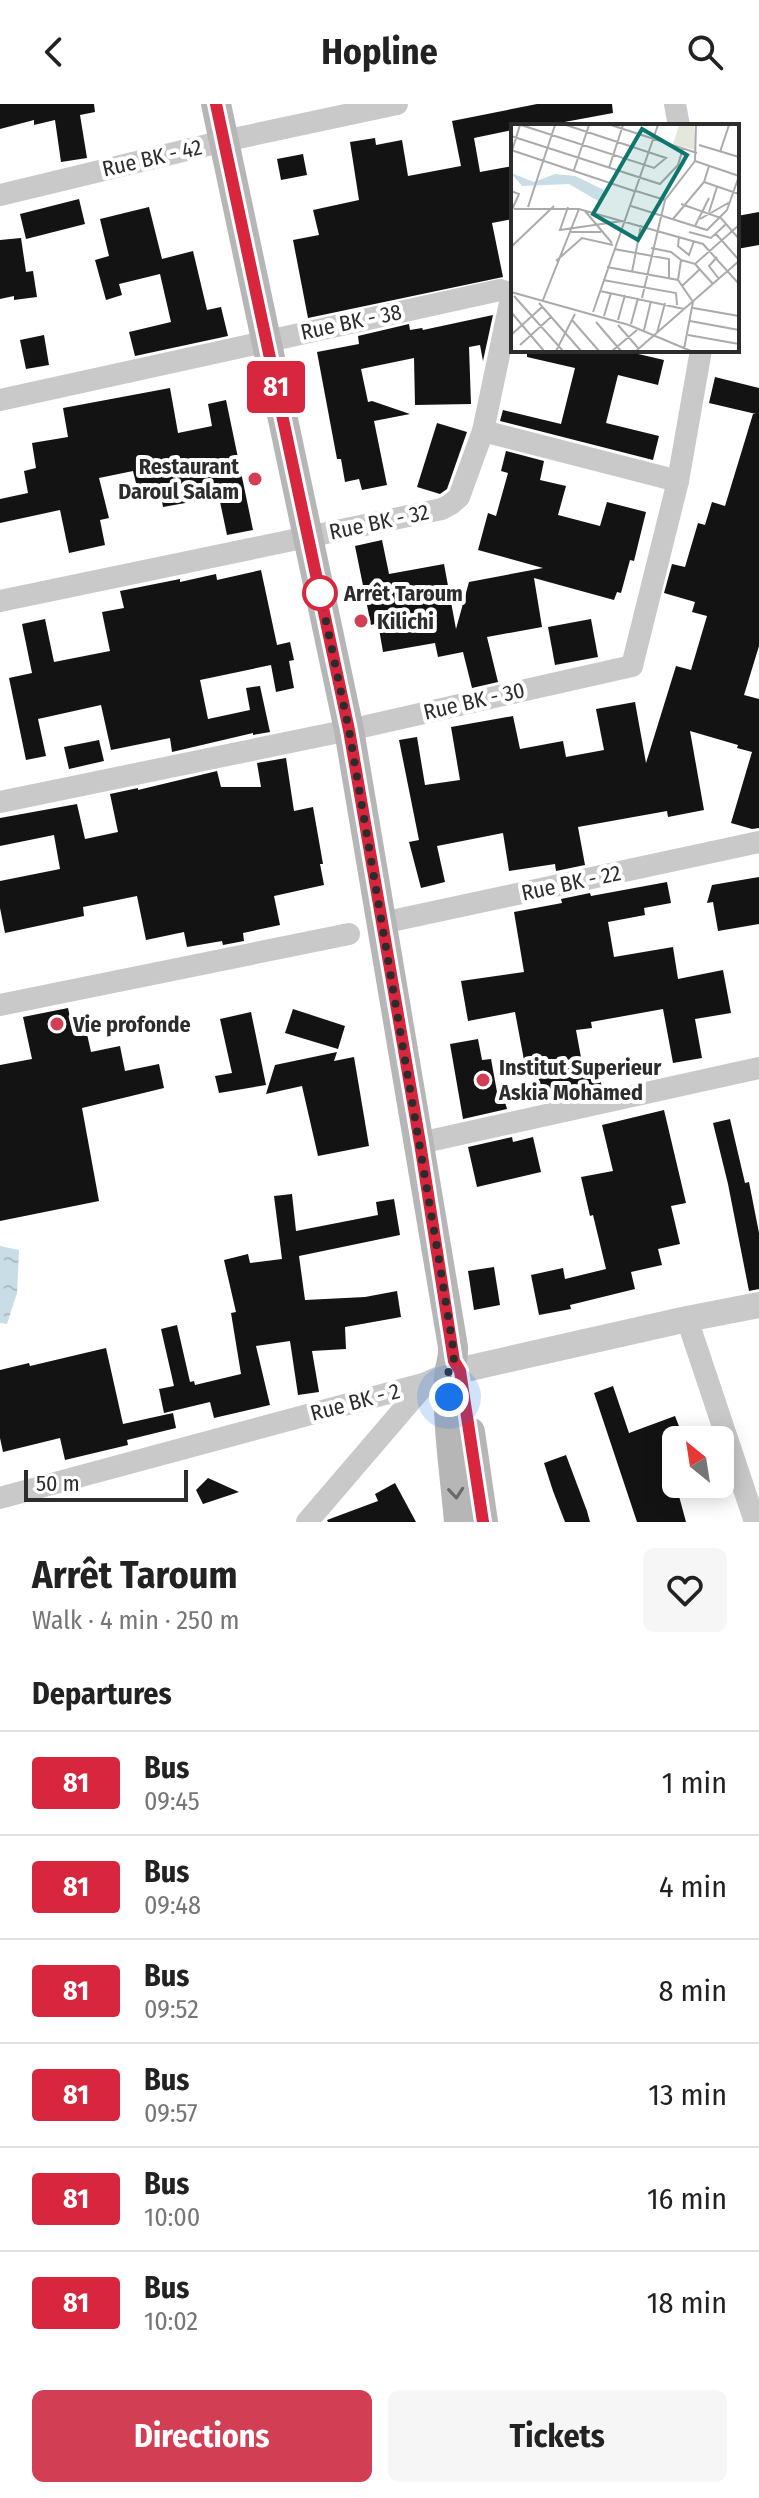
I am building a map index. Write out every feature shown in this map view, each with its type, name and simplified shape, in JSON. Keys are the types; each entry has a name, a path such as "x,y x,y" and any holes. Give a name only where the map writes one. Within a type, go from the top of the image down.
{"main road":[{"path":"216,104 349,730 420,1143 447,1372 459,1522"},
{"path":"447,1372 483,1522"}],"street":[{"name":"Rue BK - 42","path":"0,195 224,141 397,104"},
{"path":"675,104 679,124"},
{"name":"Rue BK - 38","path":"0,400 500,290 511,298"},
{"name":"Rue BK - 32","path":"0,601 442,509 451,504 459,497 483,431 511,298"},
{"name":"Rue BK - 30","path":"0,802 349,730 632,666 678,481 701,352"},
{"path":"483,431 678,481"},
{"name":"Rue BK - 22","path":"382,923 759,842"},
{"path":"0,1005 349,934"},
{"path":"420,1143 759,1068"},
{"name":"Rue BK - 2","path":"0,1498 447,1372 759,1305"},
{"path":"687,1319 750,1521"},
{"path":"307,1522 447,1372"}],"water":[{"path":"0,1246 19,1250 17,1293 7,1324 0,1323"}],"building":[{"path":"0,104 94,104 95,112 80,115 87,158 61,162 55,120 34,125 34,120 0,129"},
{"path":"537,104 612,104 613,113 554,124 511,124 511,130 474,138 480,172 511,166 511,219 492,223 503,277 308,318 293,240 319,235 313,210 359,200 350,142 375,138 376,145 402,140 408,176 461,166 452,121"},
{"path":"303,154 307,175 281,180 277,159"},
{"path":"79,199 85,224 26,239 20,214"},
{"path":"149,207 162,259 193,251 207,310 221,307 228,336 135,356 129,332 171,322 160,274 119,284 122,295 106,300 95,260 109,256 100,219"},
{"path":"759,212 759,245 739,249 739,216"},
{"path":"21,238 26,272 33,271 37,297 0,299 0,240"},
{"path":"493,315 483,361 480,345 469,347 471,404 415,405 414,358 361,369 368,402 410,414 374,421 387,485 362,490 359,479 345,482 341,459 337,459 317,352 359,344 358,336 409,324 410,330 423,330"},
{"path":"44,335 49,365 26,369 20,340"},
{"path":"527,352 630,352 664,360 658,385 618,375 606,423 659,436 653,460 500,421 503,410 561,424 575,368 527,357"},
{"path":"715,377 759,388 759,646 744,695 759,699 759,828 731,823 752,752 690,731 704,810 668,817 667,811 578,827 585,865 556,871 555,864 509,871 503,833 437,846 445,882 421,888 409,842 419,840 399,740 417,737 425,785 460,780 451,727 513,716 520,749 563,741 566,757 604,750 596,709 635,702 646,763 676,666 691,670 707,616 692,612 695,602 664,593 672,564 685,567 698,523 705,525 712,502 725,506 753,414 756,414 709,403"},
{"path":"170,388 178,433 212,426 208,404 226,400 253,530 227,535 219,497 163,507 160,490 139,495 133,471 99,478 109,518 100,520 105,545 69,553 60,510 0,523 0,499 28,493 24,471 36,468 32,443 68,437 63,408"},
{"path":"437,423 467,432 447,489 440,494 417,487"},
{"path":"506,451 544,461 540,480 566,486 558,515 600,526 607,502 646,512 634,561 630,560 621,593 617,592 614,600 534,578 542,627 487,637 498,682 472,688 463,652 438,657 435,643 383,652 378,623 371,625 355,546 382,540 389,574 444,564 456,629 469,582 543,568 478,550 488,513 496,516 508,473 501,471"},
{"path":"261,570 277,645 290,642 294,660 289,661 294,688 276,692 271,665 200,680 208,719 250,710 246,688 260,686 270,732 253,733 172,752 170,738 111,750 101,705 38,719 46,756 26,760 9,678 32,673 22,624 45,619 54,662 110,651 102,612 124,608 120,591 216,574 217,580"},
{"path":"591,619 598,657 555,665 548,627"},
{"path":"99,740 104,761 69,769 64,747"},
{"path":"286,758 294,811 313,807 324,885 274,896 280,925 243,933 244,941 223,945 222,941 187,947 184,932 146,940 137,896 83,907 84,916 5,933 0,908 0,881 60,869 54,835 0,846 0,818 77,804 85,839 118,832 110,794 217,771 221,787 261,787 257,763"},
{"path":"759,877 759,924 718,931 713,902 707,903 712,885"},
{"path":"667,882 671,903 644,908 645,915 608,922 614,957 673,947 678,979 723,970 731,1013 695,1019 702,1058 673,1063 663,1009 591,1022 592,1028 576,1030 582,1063 597,1061 602,1088 542,1099 535,1058 524,1060 515,1012 468,1021 461,981 524,972 514,912 562,903 561,899 590,893 591,896"},
{"path":"68,1008 72,1027 85,1025 91,1052 120,1046 125,1071 159,1064 164,1088 82,1108 99,1201 0,1221 0,1065 32,1059 23,1017"},
{"path":"293,1009 345,1026 338,1049 285,1033"},
{"path":"251,1012 266,1085 219,1093 215,1076 232,1073 220,1019"},
{"path":"478,1039 482,1060 491,1059 499,1103 505,1102 507,1109 463,1119 450,1044"},
{"path":"337,1052 334,1061 354,1057 369,1146 318,1156 302,1086 266,1094 275,1065"},
{"path":"664,1110 686,1203 671,1206 680,1244 658,1249 662,1265 631,1272 635,1289 570,1305 571,1309 539,1315 531,1275 563,1268 565,1279 606,1269 581,1177 613,1171 602,1125"},
{"path":"730,1119 745,1183 749,1182 759,1233 759,1289 749,1291 713,1123"},
{"path":"512,1137 513,1142 533,1137 541,1172 477,1187 468,1147"},
{"path":"292,1194 296,1231 378,1215 376,1202 394,1199 400,1235 299,1256 305,1300 365,1297 397,1291 401,1317 345,1327 346,1349 312,1351 319,1392 298,1395 290,1341 256,1346 270,1405 214,1418 210,1402 164,1413 159,1389 174,1386 161,1329 177,1325 190,1382 194,1381 195,1385 241,1374 231,1313 236,1312 224,1260 248,1254 250,1263 282,1259 274,1196"},
{"path":"494,1267 500,1305 474,1310 468,1271"},
{"path":"106,1348 123,1424 173,1413 176,1428 127,1440 128,1445 65,1460 60,1438 3,1452 0,1438 0,1370"},
{"path":"613,1386 629,1433 675,1416 679,1426 662,1426 662,1498 680,1498 686,1522 637,1522 594,1393"},
{"path":"566,1455 590,1522 565,1522 553,1491 544,1463"},
{"path":"208,1478 239,1492 203,1504 196,1490"},
{"path":"395,1483 416,1522 328,1522 378,1501 375,1494"}],"bus line":[{"name":"81","path":"216,104 349,730 454,1361 460,1371 483,1522"}],"place":[{"name":"Restaurant Daroul Salam","path":"255,479"},
{"name":"Arrêt Taroum","path":"320,593"},
{"name":"Kilichi","path":"361,621"},
{"name":"Vie profonde","path":"57,1024"},
{"name":"Institut Superieur Askia Mohamed","path":"483,1080"}],"route":[{"path":"320,593 349,730 453,1347 454,1361 448,1373 449,1397"}]}
